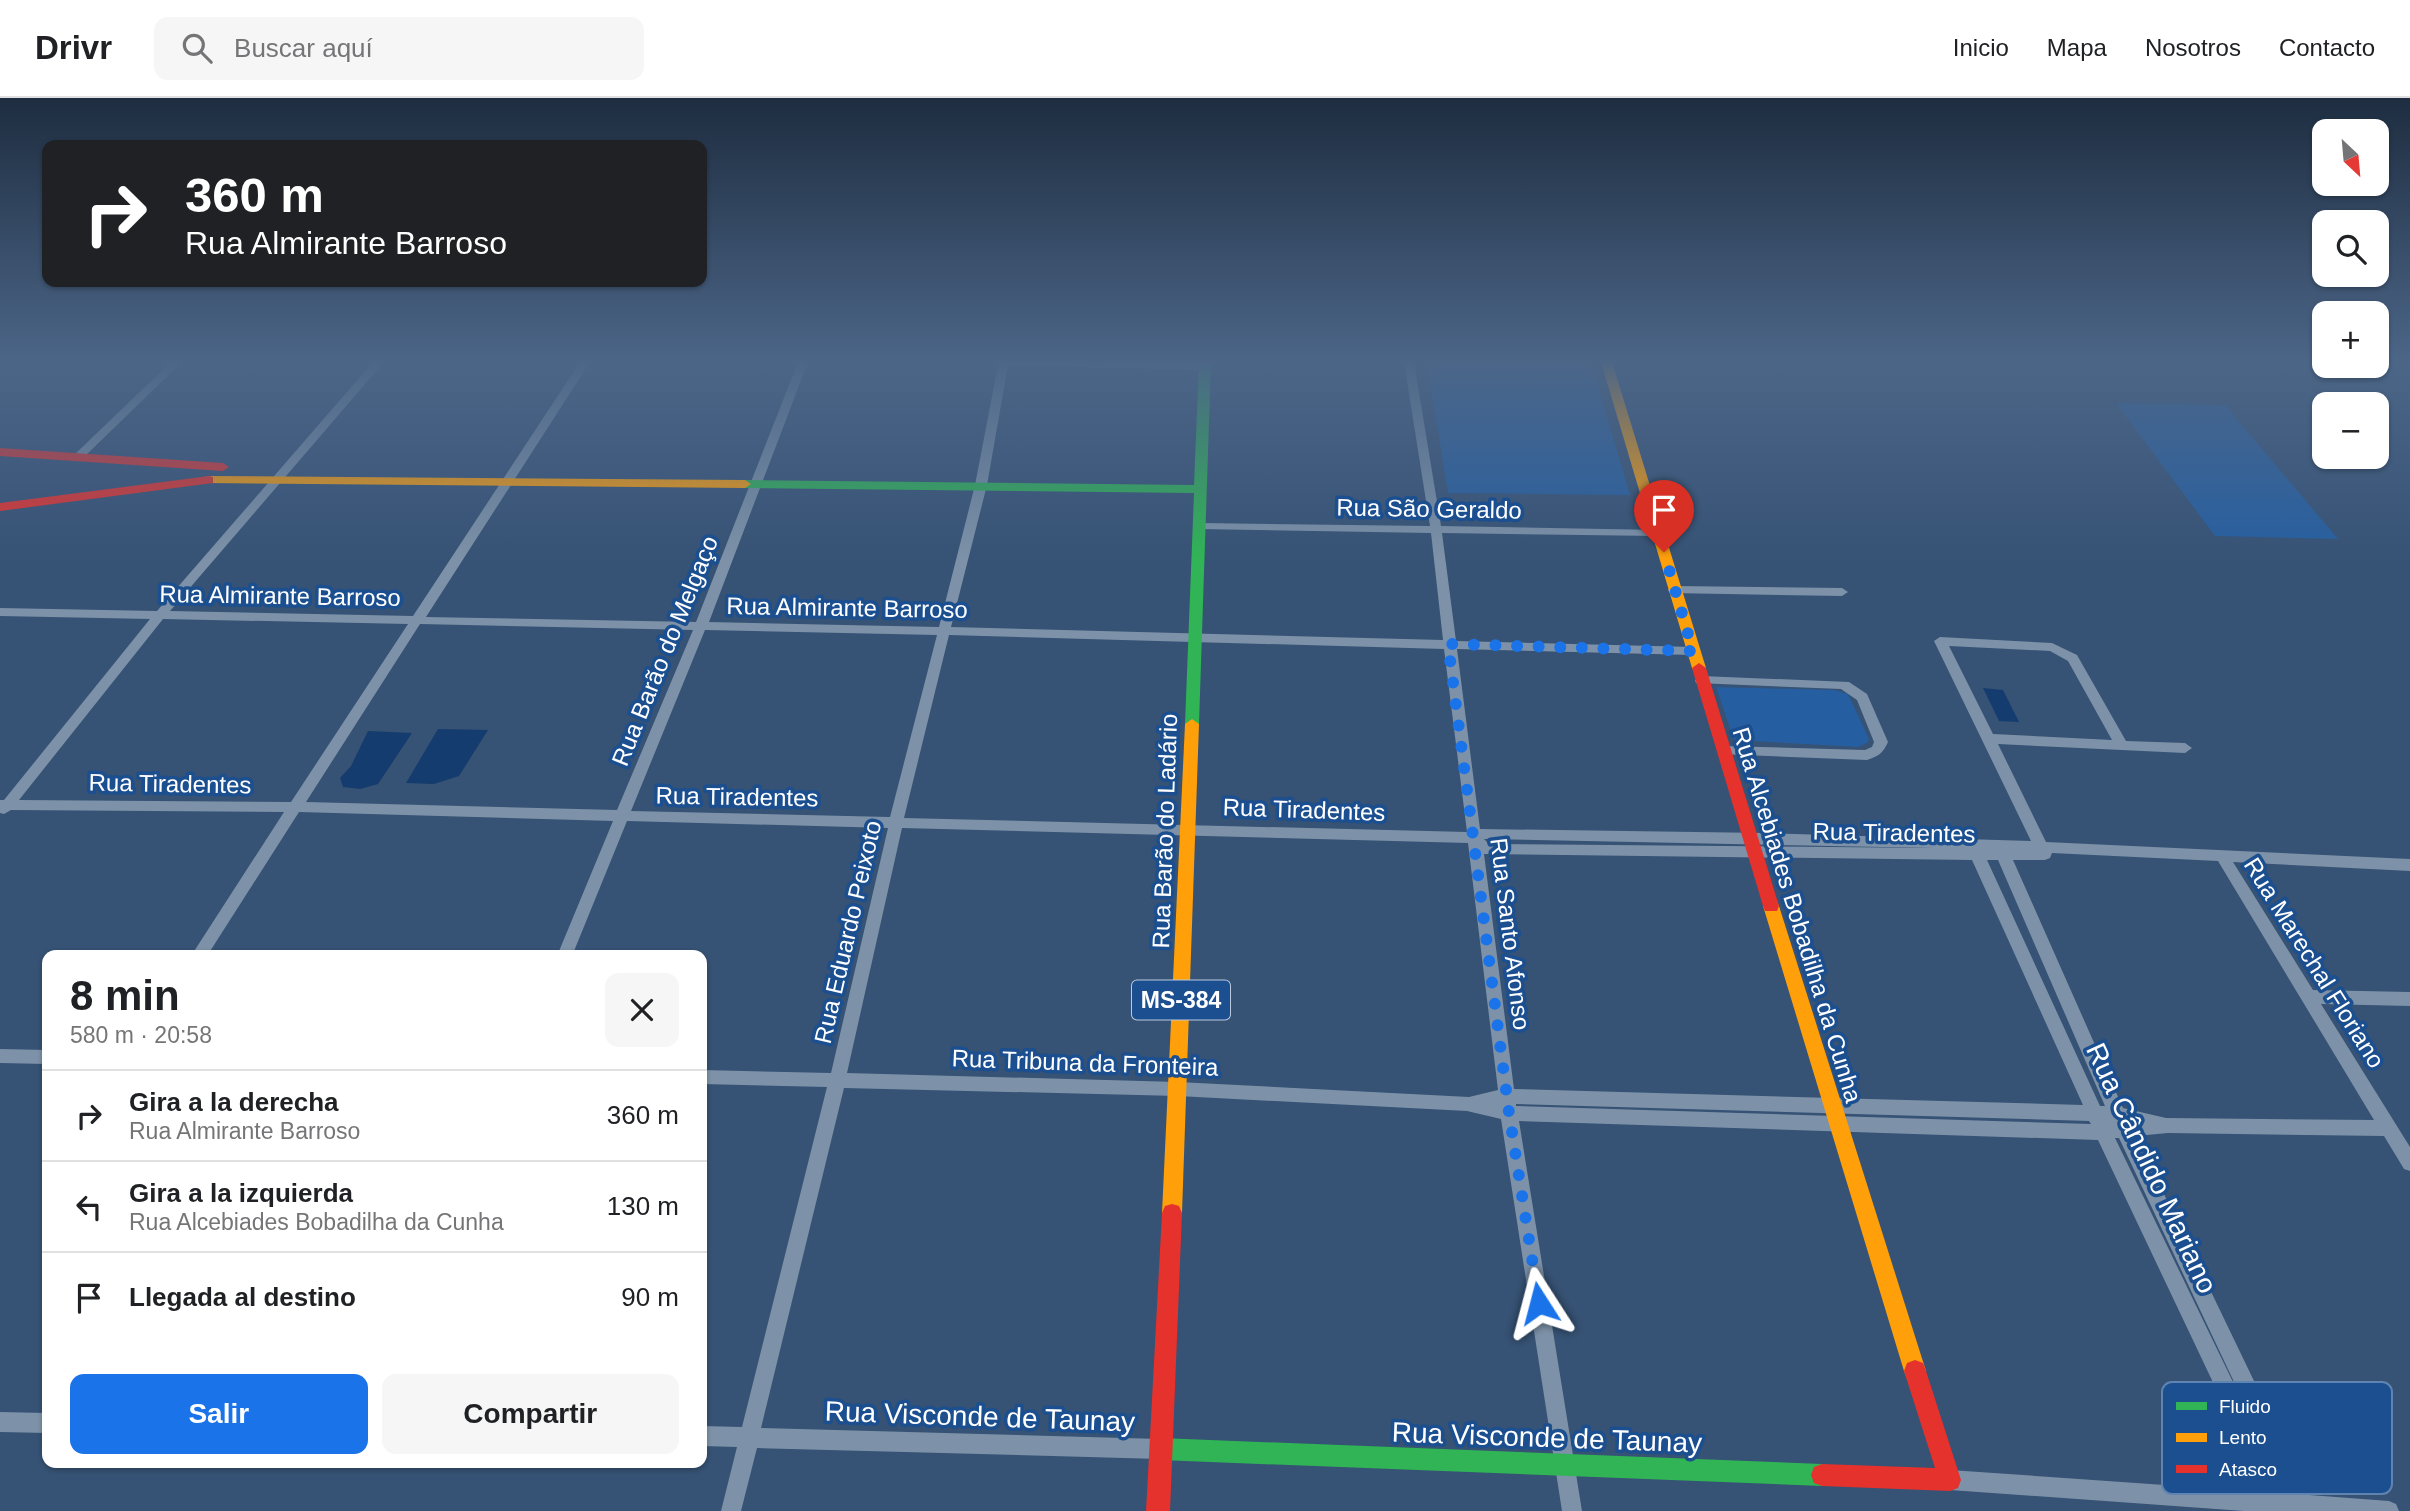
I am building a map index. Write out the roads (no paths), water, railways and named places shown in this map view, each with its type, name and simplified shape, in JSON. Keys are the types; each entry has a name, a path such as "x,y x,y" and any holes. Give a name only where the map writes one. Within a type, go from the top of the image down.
{"main road":[{"name":"Rua Barão do Ladário","path":"1158,1511 1178,1090 1202,428"},
{"name":"Rua Alcebiades Bobadilha da Cunha","path":"1626,428 1831,1104 1950,1480"},
{"path":"0,452 285,473 1199,484"},
{"path":"0,507 202,480 285,473"},
{"name":"Rua Visconde de Taunay","path":"1160,1449 1950,1480"}],"street":[{"path":"78,457 108,428"},
{"path":"2,808 161,614 323,428"},
{"path":"202,950 542,428"},
{"name":"Rua Barão do Melgaço","path":"566,950 701,626 777,428"},
{"name":"Rua Eduardo Peixoto","path":"732,1511 837,1081 896,823 982,481 992,428"},
{"name":"Rua Santo Afonso","path":"1420,428 1436,531 1448,644 1508,1105 1572,1511"},
{"name":"Rua São Geraldo","path":"1199,526 1659,533"},
{"path":"1674,590 1842,592"},
{"name":"Rua Almirante Barroso","path":"0,612 945,631 1693,651"},
{"path":"2043,851 1940,641 2052,647 2066,653 2073,659 2122,745"},
{"path":"1701,680 1844,685 1862,697 1881,742 1878,750 1867,755 1724,751"},
{"path":"1988,739 2186,748"},
{"name":"Rua Tiradentes","path":"2,808 214,805 295,810 1187,829 1473,838 1486,849 1753,845 2001,852 2064,848 2223,858 2410,865"},
{"name":"Rua Cândido Mariano","path":"1976,851 2095,1114 2230,1382"},
{"name":"Rua Cândido Mariano","path":"2001,852 2237,1382"},
{"name":"Rua Marechal Floriano","path":"2223,858 2410,1163"},
{"path":"2308,997 2410,999"},
{"path":"0,1056 42,1057"},
{"name":"Rua Tribuna da Fronteira","path":"707,1077 1178,1090 1508,1105 1831,1104 2117,1114 2168,1125"},
{"name":"Rua Tribuna da Fronteira","path":"1508,1105 1837,1123 2104,1132 2125,1132 2168,1125 2390,1128"},
{"path":"0,1422 42,1423"},
{"name":"Rua Visconde de Taunay","path":"707,1436 1160,1449"},
{"name":"Rua Visconde de Taunay","path":"1950,1480 2294,1508 2389,1511"}]}
